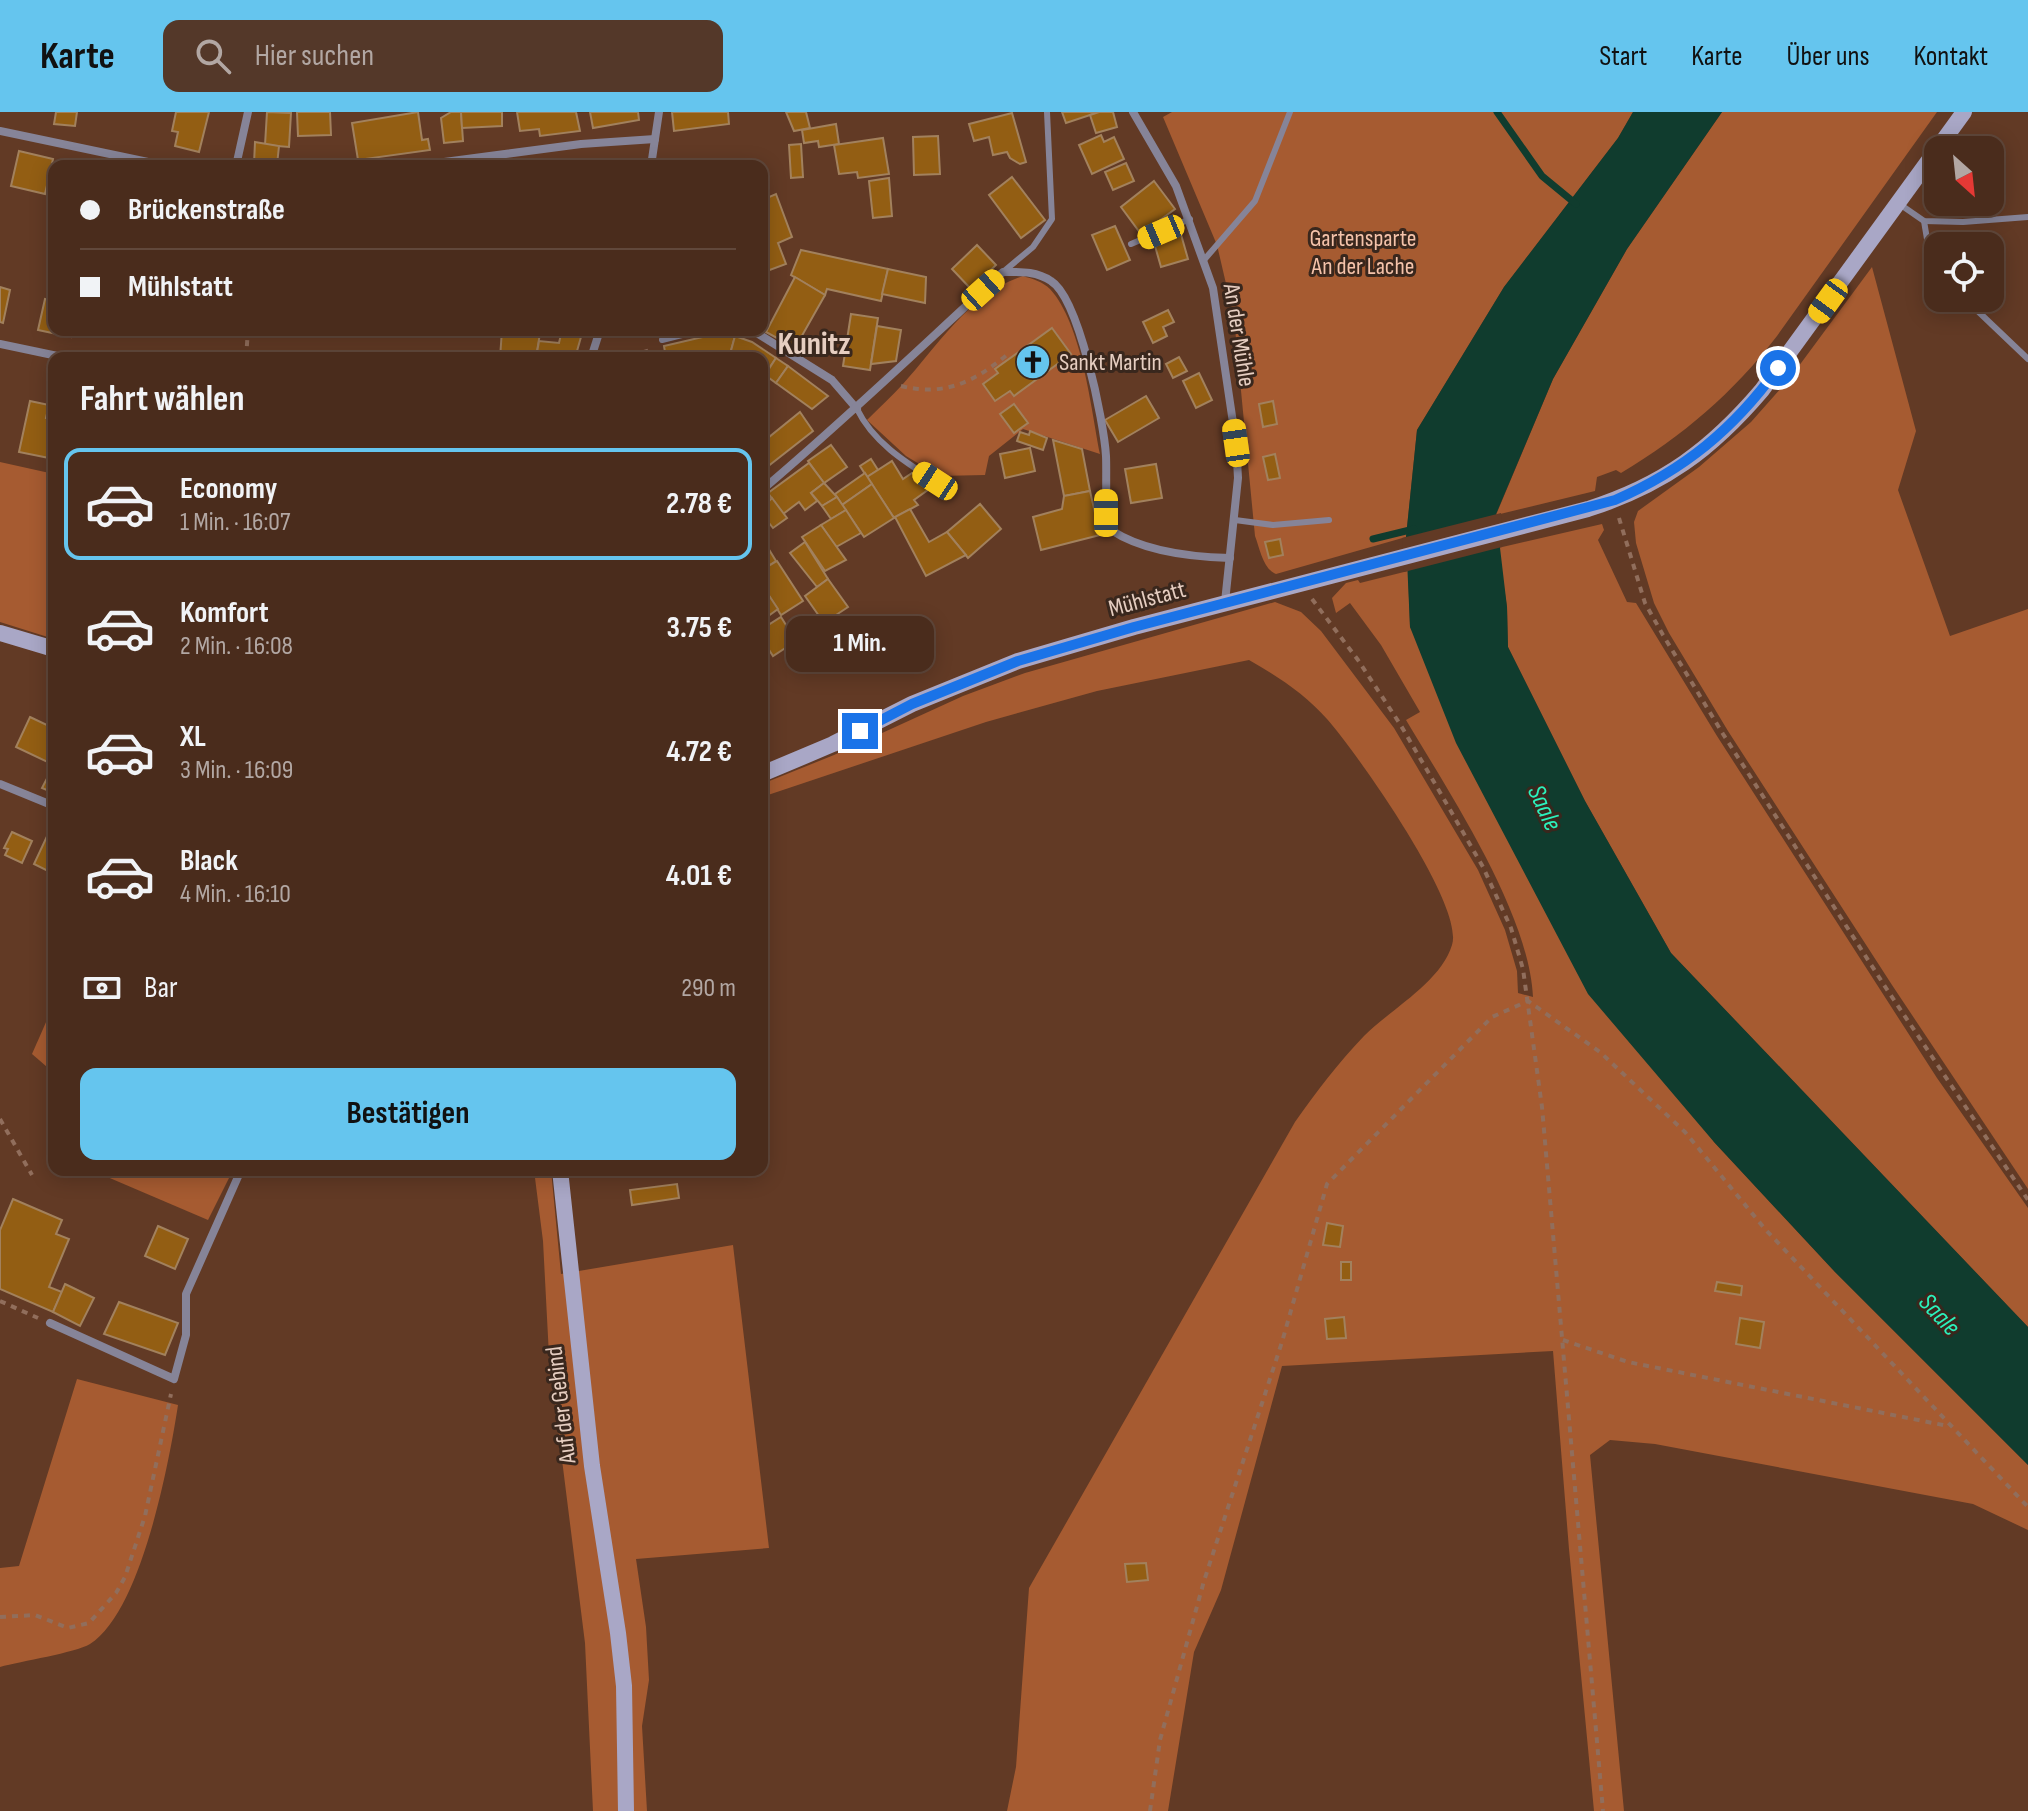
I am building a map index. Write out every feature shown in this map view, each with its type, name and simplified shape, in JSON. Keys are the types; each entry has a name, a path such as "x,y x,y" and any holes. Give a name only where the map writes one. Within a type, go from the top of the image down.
{"street":[{"path":"237,160 248,112"},
{"path":"652,160 659,112"},
{"name":"An der Mühle","path":"1133,112 1161,156 1190,219 1213,288 1236,443 1238,478 1225,603"},
{"name":"Mühlstatt","path":"768,771 833,744 912,704 1018,661 1356,568 1561,516 1615,500 1653,484 1697,454 1762,390 1964,112"},
{"path":"0,131 138,160"},
{"path":"460,160 581,144 655,139"},
{"path":"768,485 857,409 884,380 1003,272 1029,272 1054,282 1069,303 1082,335 1106,453 1106,513 1111,530 1121,537 1159,548 1204,557 1230,558"},
{"path":"762,336 832,380 857,409"},
{"path":"0,344 48,354"},
{"path":"0,633 48,647"},
{"path":"0,784 48,804"},
{"path":"50,1323 174,1379 186,1335 186,1294 238,1176"},
{"name":"Auf der Gebind","path":"561,1176 592,1466 624,1686 626,1811"}],"lane":[{"path":"1003,272 1033,247 1052,219 1047,112"},
{"path":"1204,260 1255,201 1290,112"},
{"path":"1898,203 1924,221 1963,222 2028,217"},
{"path":"1131,244 1190,219"},
{"path":"1924,221 1926,232"},
{"path":"1979,312 2028,359"},
{"path":"662,340 678,336"},
{"path":"857,409 866,427 904,461 935,481"},
{"path":"1235,520 1273,525 1329,520"}],"path":[{"path":"643,352 659,347 662,340"},
{"path":"884,380 908,388 946,388 979,377 1008,354"},
{"path":"1615,500 1645,603 1663,635 1886,988 2028,1200"},
{"path":"1300,583 1358,660 1400,724 1483,867 1511,928 1523,969 1542,1107 1603,1811"},
{"path":"1528,1001 1600,1052 1685,1132 1765,1229 2028,1507"},
{"path":"1150,1811 1160,1740 1204,1581 1282,1342 1327,1184 1492,1017 1528,1001"},
{"path":"0,1119 32,1175"},
{"path":"0,1301 50,1323"},
{"path":"1563,1340 1628,1362 1951,1427"},
{"path":"0,1617 35,1615 68,1628 79,1626 89,1623 116,1593 125,1577 145,1516 174,1379"}],"green space":[{"name":"Gartensparte An der Lache","path":"1172,112 1633,112 1618,138 1504,287 1417,430 1406,537 1276,574 1265,563 1255,536 1234,318 1217,245 1163,117"},
{"path":"1722,112 1937,112 1777,336 1725,395 1665,444 1621,473 1616,470 1597,477 1595,491 1496,515 1553,379 1627,249"},
{"path":"1872,267 1916,431 1898,490 1950,636 2028,609 2028,1189 1728,731 1654,603 1636,543 1634,522 1638,511 1699,467 1751,422 1790,378"},
{"path":"1023,276 1050,289 1070,323 1084,367 1100,454 1023,429 989,456 985,475 939,476 906,456 867,420 971,307 987,294"},
{"path":"0,462 48,473 48,637 0,622"},
{"path":"1602,524 1604,530 1598,540 1627,602 1636,603 1717,736 1937,1078 2028,1208 2028,1327 1671,953 1585,801 1508,647 1507,607 1498,548"},
{"path":"1408,571 1410,627 1714,1142 1835,1272 2028,1465 2028,1530 1973,1504 1655,1444 1610,1440 1590,1455 1624,1811 1594,1811 1553,1351 1282,1366 1221,1590 1194,1652 1168,1811 1007,1811 1016,1767 1029,1588 1295,1122 1345,1056 1437,971 1452,945 1452,925 1442,897 1405,829 1341,737 1300,694 1249,660 1097,691 986,722 768,795 768,782 963,696 1025,673 1275,602 1301,612 1321,631 1394,728 1478,870 1505,930 1517,971 1518,993 1533,997 1518,929 1503,892 1406,720 1420,712 1381,645 1350,603 1336,613 1332,598 1346,583 1358,580 1360,583"},
{"path":"48,1018 48,1068 32,1054"},
{"path":"105,1176 230,1176 208,1220"},
{"path":"535,1176 552,1176 561,1274 733,1245 769,1548 636,1559 646,1627 649,1680 642,1726 647,1811 593,1811 585,1643 549,1356 543,1241"},
{"path":"77,1379 178,1405 160,1498 138,1570 108,1627 83,1647 0,1667 0,1568 19,1566"}],"water":[{"name":"Saale","path":"1633,112 1722,112 1627,249 1553,379 1496,514 1507,607 1508,647 1585,801 1671,953 2028,1327 2028,1465 1835,1272 1714,1142 1588,994 1456,743 1410,627 1406,537 1417,430 1504,287 1618,138"}],"pier":[{"path":"1501,513 1502,547 1404,572 1402,538"}],"building":[{"path":"56,112 77,112 75,126 54,124"},
{"path":"176,112 209,112 199,152 175,146 178,132 172,131"},
{"path":"267,112 291,113 289,147 265,145"},
{"path":"297,112 330,112 331,135 298,136"},
{"path":"418,112 422,140 428,139 430,150 358,160 352,123"},
{"path":"451,112 461,112 463,141 444,143 441,118"},
{"path":"461,112 502,112 502,126 462,128"},
{"path":"517,112 576,112 580,131 540,136 539,129 520,131"},
{"path":"590,112 638,112 639,120 593,128"},
{"path":"672,112 728,112 729,124 674,131"},
{"path":"786,112 806,112 810,128 794,131"},
{"path":"1062,112 1099,112 1066,123"},
{"path":"1113,112 1117,127 1096,133 1090,115"},
{"path":"1012,113 1026,162 1020,164 1007,152 993,155 989,137 974,141 969,124"},
{"path":"836,124 839,144 819,147 818,141 804,143 802,130"},
{"path":"1101,135 1104,142 1114,137 1124,159 1092,174 1079,145"},
{"path":"938,136 940,174 914,175 913,137"},
{"path":"883,138 889,174 858,178 857,172 839,174 834,145"},
{"path":"255,142 279,146 278,160 254,160"},
{"path":"801,144 803,177 791,178 789,145"},
{"path":"19,151 53,159 48,160 45,194 11,186"},
{"path":"1126,163 1134,181 1113,190 1105,172"},
{"path":"1012,177 1045,220 1021,238 989,195"},
{"path":"889,178 892,216 873,218 869,181"},
{"path":"1154,181 1175,209 1141,234 1121,207"},
{"path":"776,194 792,237 778,243 786,264 768,271 768,197"},
{"path":"1115,226 1130,260 1107,270 1092,235"},
{"path":"1180,231 1188,259 1161,267 1153,239"},
{"path":"977,245 996,265 971,289 952,269"},
{"path":"801,250 888,269 881,301 827,289 825,295 791,275"},
{"path":"888,269 926,277 925,303 882,294"},
{"path":"795,277 825,295 795,348 768,333"},
{"path":"0,287 10,290 3,323 0,322"},
{"path":"45,299 48,300 48,332 38,330"},
{"path":"1168,310 1174,322 1163,327 1167,336 1153,343 1143,322"},
{"path":"851,314 878,318 870,370 843,366"},
{"path":"877,326 901,330 896,361 871,364"},
{"name":"Sankt Martin","path":"1052,328 1071,354 1014,396 1010,391 995,401 983,384 998,373 995,369"},
{"path":"502,336 540,336 537,352 500,352"},
{"path":"561,336 581,336 577,352 537,352 539,341 559,343"},
{"path":"707,336 735,336 731,352 665,352 664,346"},
{"path":"735,336 767,352 731,352"},
{"path":"768,353 776,358 768,370"},
{"path":"1179,357 1187,371 1173,378 1166,364"},
{"path":"776,358 788,366 776,383 768,377 768,370"},
{"path":"788,366 828,396 812,409 776,383"},
{"path":"1199,373 1212,400 1196,408 1183,381"},
{"path":"1146,396 1159,418 1118,442 1105,420"},
{"path":"30,401 48,405 48,458 19,452"},
{"path":"1273,401 1277,424 1263,427 1259,404"},
{"path":"1014,404 1028,423 1014,433 1000,414"},
{"path":"800,412 813,431 768,466 769,437"},
{"path":"1030,431 1047,438 1043,450 1017,441 1020,432 1029,435"},
{"path":"1053,440 1082,449 1090,491 1064,496"},
{"path":"831,445 847,467 824,483 808,461"},
{"path":"1030,448 1035,471 1005,478 1000,454"},
{"path":"1275,454 1280,478 1268,480 1263,457"},
{"path":"871,459 878,470 867,477 860,466"},
{"path":"892,461 903,479 912,473 932,487 914,500 918,505 894,518 867,477"},
{"path":"809,463 824,483 811,493 817,501 805,510 799,502 783,514 768,493"},
{"path":"1156,464 1162,498 1131,503 1125,469"},
{"path":"865,473 872,484 842,505 835,494"},
{"path":"824,483 837,497 822,506 811,493"},
{"path":"872,484 894,518 864,537 842,505"},
{"path":"1090,491 1100,535 1041,550 1033,517 1062,509 1064,496"},
{"path":"837,497 846,510 831,519 822,506"},
{"path":"772,498 787,518 773,528 768,522 768,502"},
{"path":"980,504 1001,529 968,558 947,532"},
{"path":"910,509 929,542 947,532 966,555 926,576 895,517"},
{"path":"846,510 861,533 836,547 821,525"},
{"path":"821,525 846,560 825,571 802,537"},
{"path":"1280,539 1283,555 1269,558 1265,542"},
{"path":"805,542 828,579 817,587 790,553"},
{"path":"768,548 776,561 768,566"},
{"path":"777,561 803,601 781,615 768,594 768,566"},
{"path":"828,579 848,607 824,623 805,596"},
{"path":"768,594 778,609 768,616"},
{"path":"781,617 796,641 773,656 768,648 768,625"},
{"path":"30,717 48,726 48,762 16,747"},
{"path":"48,776 48,790 42,788"},
{"path":"12,832 32,841 22,863 5,855 8,849 4,848"},
{"path":"48,834 48,871 34,864"},
{"path":"677,1184 679,1198 632,1205 630,1190"},
{"path":"13,1199 62,1220 56,1234 69,1239 49,1287 62,1292 53,1312 0,1289 0,1230"},
{"path":"1327,1223 1343,1226 1340,1247 1323,1245"},
{"path":"158,1226 188,1239 175,1269 145,1256"},
{"path":"1341,1262 1351,1262 1351,1280 1341,1280"},
{"path":"1717,1282 1742,1286 1741,1295 1715,1291"},
{"path":"65,1284 94,1298 80,1326 53,1312"},
{"path":"119,1302 178,1323 165,1355 104,1334"},
{"path":"1344,1317 1346,1338 1327,1339 1325,1319"},
{"path":"1740,1318 1764,1322 1760,1348 1736,1344"},
{"path":"1146,1563 1148,1580 1127,1582 1125,1564"}],"waterway":[{"path":"1497,112 1542,176 1576,204"},
{"path":"1373,539 1414,529"}],"place":[{"name":"Sankt Martin","path":"1033,362"}],"district":[{"name":"Kunitz","path":"814,344"}],"route":[{"path":"860,731 912,704 1018,661 1134,627 1615,500 1653,484 1697,454 1743,412 1778,368"}]}
